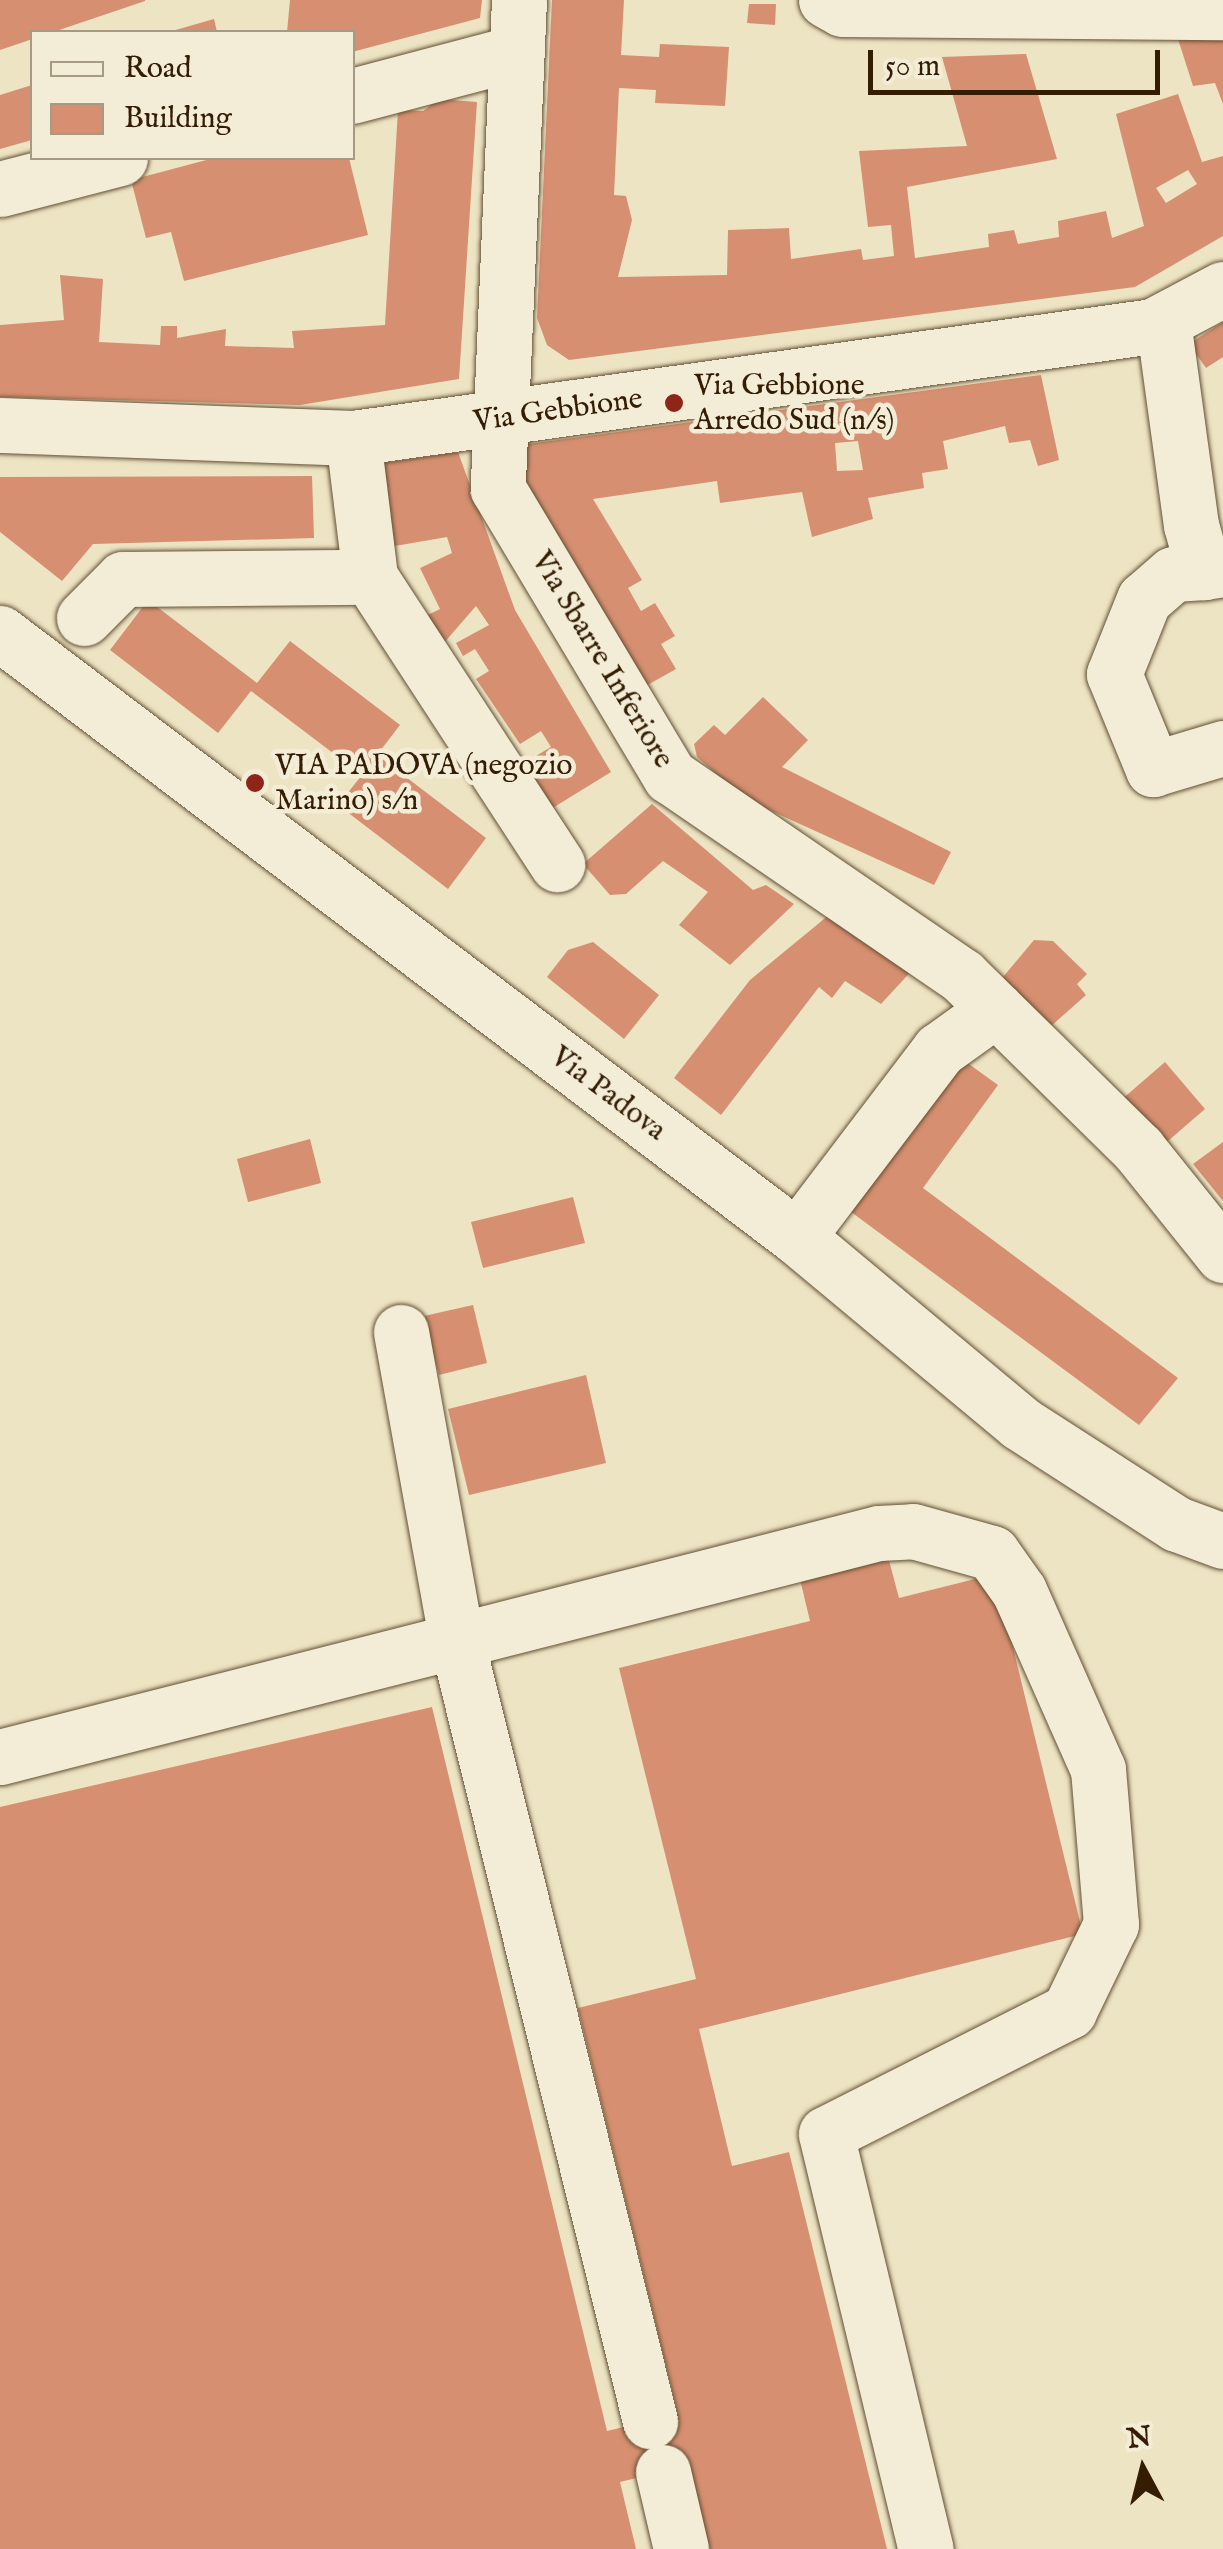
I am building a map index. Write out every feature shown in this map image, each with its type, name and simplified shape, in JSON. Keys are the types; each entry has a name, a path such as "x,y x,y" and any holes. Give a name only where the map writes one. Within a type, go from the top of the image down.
{"street":[{"path":"826,0 842,9 1223,12"},
{"path":"355,95 517,26"},
{"name":"Via Sbarre Inferiore","path":"517,26 498,488 670,776 962,976 1138,1149 1223,1255"},
{"path":"0,189 112,160"},
{"name":"Via Gebbione","path":"0,425 353,438 1163,321 1223,289"},
{"path":"1163,321 1213,570 1174,574 1144,599 1114,674 1154,769 1223,748"},
{"path":"353,438 370,577 557,864"},
{"path":"84,618 124,579 370,577"},
{"name":"Via Padova","path":"0,634 797,1237 1020,1423 1177,1524 1223,1541"},
{"path":"797,1237 939,1050 996,1009"},
{"path":"401,1332 456,1638 681,2549"},
{"path":"0,1757 880,1533 913,1531 992,1553 1019,1592 1098,1768 1111,1924 1069,2012 826,2134 926,2549"}],"building":[{"path":"0,0 145,0 59,30 30,30 30,40 0,50"},
{"path":"290,0 482,0 480,18 355,51 355,30 287,30"},
{"path":"552,0 624,0 621,55 659,57 660,44 729,47 725,106 655,103 656,90 619,88 614,195 626,196 632,220 618,277 727,275 728,230 789,228 791,259 861,249 863,260 894,256 891,225 868,227 859,151 967,146 942,57 1026,54 1057,159 907,187 915,258 989,247 988,234 1014,230 1018,244 1059,237 1058,221 1106,211 1112,238 1144,226 1116,114 1178,94 1202,162 1223,156 1223,236 1135,287 569,360 547,345 537,318","holes":["1188,170 1197,184 1166,203 1156,188"]},
{"path":"749,4 776,4 775,25 747,23"},
{"path":"214,19 217,30 176,30"},
{"path":"1178,39 1223,40 1223,104 1215,83 1193,86"},
{"path":"30,86 30,141 0,149 0,95"},
{"path":"439,99 477,102 459,379 300,405 0,397 0,325 64,320 60,275 103,279 99,342 160,345 161,326 177,326 177,338 226,329 225,346 294,348 292,331 385,325 398,110 423,111"},
{"path":"206,160 349,160 368,235 184,281 171,232 146,238 131,180"},
{"path":"1223,322 1223,357 1206,368 1189,344"},
{"path":"1041,375 1059,460 1038,466 1030,440 1009,443 1005,426 943,441 948,469 922,473 924,488 868,498 873,519 812,537 802,492 720,503 717,481 593,499 642,580 628,588 641,611 655,603 675,636 661,644 676,669 635,692 507,447","holes":["858,441 863,470 837,471 835,443"]},
{"path":"458,452 515,610 611,772 551,809 524,763 551,747 541,731 520,744 476,679 489,671 475,649 463,656 456,643 489,625 476,606 443,644 409,624 440,609 420,568 452,553 447,537 389,547 377,464"},
{"path":"312,476 314,538 93,544 62,581 0,532 0,477"},
{"path":"148,600 257,683 290,641 400,725 377,755 486,838 448,889 338,805 362,775 251,691 218,733 110,650"},
{"path":"763,697 808,740 782,767 951,852 934,885 745,799 697,757 694,744 714,725 725,735"},
{"path":"652,804 753,890 766,885 794,904 730,965 679,925 708,892 663,861 626,894 610,895 583,864"},
{"path":"835,910 917,965 881,1004 845,981 832,998 819,987 721,1115 674,1078 750,980"},
{"path":"1034,940 1053,941 1087,974 1077,984 1086,995 1050,1027 1003,977"},
{"path":"593,942 659,995 624,1039 547,977 568,950"},
{"path":"948,1049 998,1085 923,1188 1178,1378 1139,1425 839,1203"},
{"path":"1165,1062 1205,1109 1161,1147 1120,1101"},
{"path":"310,1139 321,1183 248,1202 237,1159"},
{"path":"1223,1142 1223,1201 1193,1164"},
{"path":"573,1197 585,1243 483,1268 471,1222"},
{"path":"473,1305 487,1363 439,1375 424,1316"},
{"path":"586,1375 606,1463 469,1495 448,1409"},
{"path":"886,1549 899,1598 995,1574 1083,1934 699,2029 732,2166 789,2152 887,2549 706,2549 686,2466 620,2482 636,2549 0,2549 0,1807 432,1707 607,2431 678,2414 578,2008 696,1979 619,1668 810,1621 798,1571"}],"place":[{"name":"Via Gebbione Arredo Sud (n/s)","path":"674,403"},
{"name":"VIA PADOVA (negozio Marino) s/n","path":"255,783"}]}
